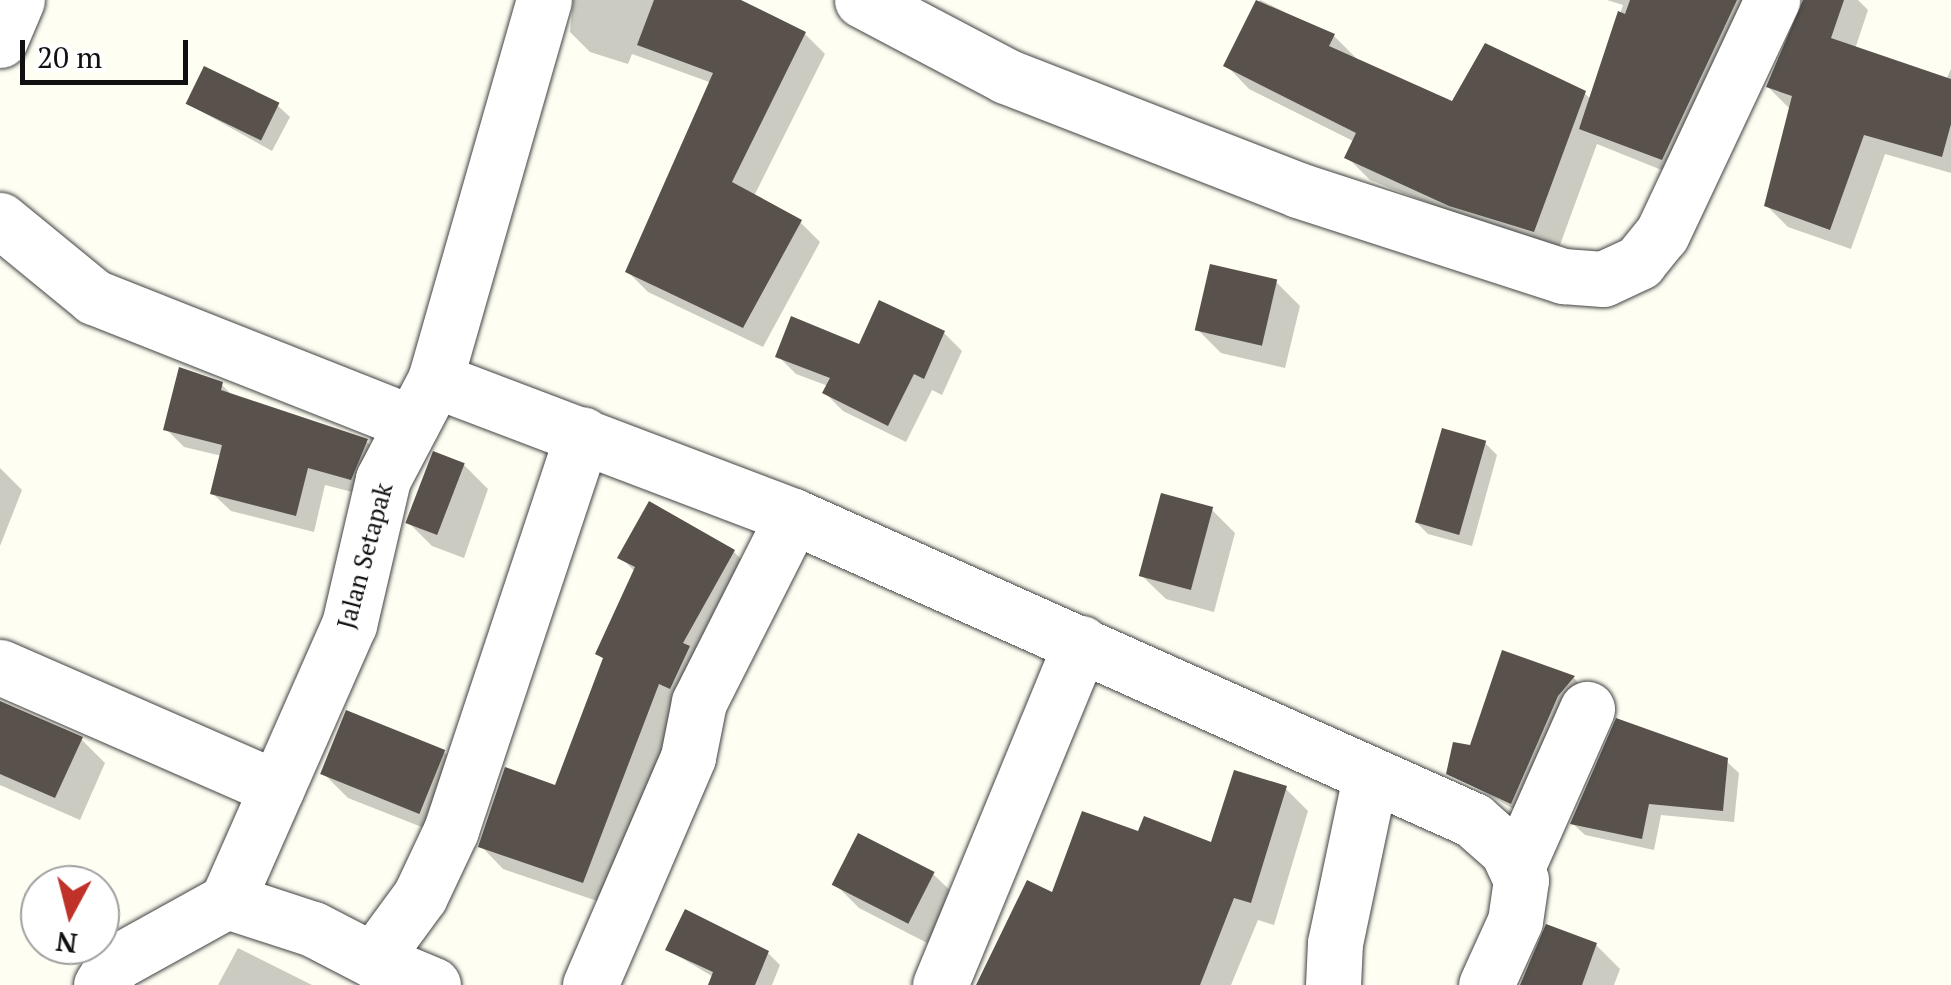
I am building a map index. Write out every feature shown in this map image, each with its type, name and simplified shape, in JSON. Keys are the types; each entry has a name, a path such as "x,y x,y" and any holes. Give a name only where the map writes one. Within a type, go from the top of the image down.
{"street":[{"path":"0,40 16,0"},
{"name":"Jalan Setapak","path":"226,901 349,625 383,479 424,401 544,0"},
{"path":"862,0 1006,76 1298,190 1564,276 1603,278 1639,262 1662,234 1772,0"},
{"path":"0,220 94,296 424,401 583,434 793,516 1081,642 1370,778 1473,820 1517,867"},
{"path":"373,960 420,896 451,830 583,434"},
{"path":"590,985 688,758 699,702 793,516"},
{"path":"940,985 1081,642"},
{"path":"0,667 277,788"},
{"path":"1486,985 1522,898 1517,867 1587,708"},
{"path":"1333,985 1335,943 1370,778"},
{"path":"101,985 115,962 226,901 313,929 433,985"}],"building":[{"path":"654,0 741,0 806,32 732,182 802,220 743,328 625,272 713,73 637,45"},
{"path":"1256,0 1335,34 1329,46 1452,101 1485,43 1586,91 1534,232 1449,206 1344,158 1356,133 1223,66"},
{"path":"1630,0 1737,0 1662,160 1579,129 1618,11 1625,14"},
{"path":"1803,0 1844,0 1831,38 1951,79 1951,124 1942,157 1864,135 1830,230 1764,206 1792,96 1766,87"},
{"path":"204,66 279,103 261,141 186,104"},
{"path":"1210,264 1277,280 1262,346 1195,330"},
{"path":"879,300 945,331 924,379 914,374 888,426 822,393 830,378 775,357 791,316 859,344"},
{"path":"179,367 223,382 221,390 368,439 351,480 308,468 296,516 210,494 222,445 163,430"},
{"path":"1442,428 1486,441 1459,535 1415,522"},
{"path":"433,451 465,463 437,535 405,523"},
{"path":"1161,493 1213,507 1191,590 1139,576"},
{"path":"649,501 735,550 683,643 690,646 670,689 659,684 583,883 478,847 505,767 555,785 603,658 595,654 635,567 617,558"},
{"path":"1502,650 1575,676 1558,696 1511,804 1446,774 1453,742 1470,745"},
{"path":"0,701 83,737 55,798 0,774"},
{"path":"346,710 445,750 419,814 320,774"},
{"path":"1616,718 1728,758 1723,811 1649,804 1642,839 1570,824"},
{"path":"1234,770 1287,786 1251,903 1234,898 1200,985 976,985 1027,880 1052,892 1082,811 1138,831 1144,816 1211,842"},
{"path":"858,833 935,872 908,924 832,885"},
{"path":"685,909 769,951 755,985 708,985 713,972 665,950"},
{"path":"1546,924 1597,943 1582,985 1520,985"}]}
